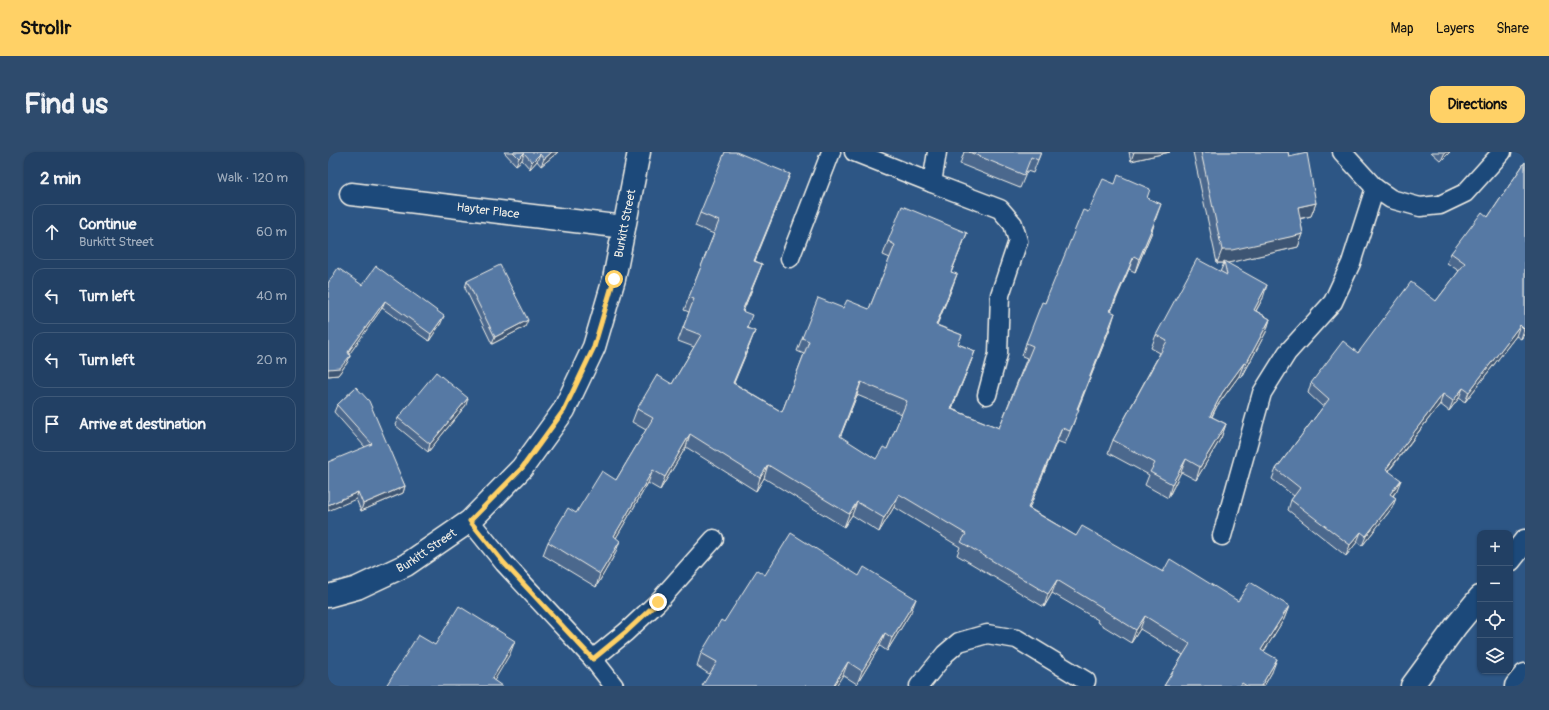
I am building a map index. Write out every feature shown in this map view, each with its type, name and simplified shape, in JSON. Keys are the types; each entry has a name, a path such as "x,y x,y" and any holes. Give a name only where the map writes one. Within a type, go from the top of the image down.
{"street":[{"name":"Burkitt Street","path":"328,596 357,588 406,565 470,521 522,468 564,410 594,347 614,279 639,152"},
{"name":"Hayter Place","path":"351,194 624,227"},
{"path":"1513,556 1525,542"},
{"path":"1412,686 1456,626 1477,601"},
{"path":"1516,686 1525,674"}],"lane":[{"path":"790,258 831,152"},
{"path":"854,152 1000,209 1013,224 1018,242 1000,295 998,354 987,395"},
{"path":"932,183 937,152"},
{"path":"1342,152 1375,188 1391,199 1420,207 1440,205 1465,193 1502,152"},
{"path":"1222,536 1262,393 1287,353 1333,302 1350,263 1375,188"},
{"path":"470,521 504,563 593,659 614,686"},
{"path":"593,659 626,632 658,602 714,538"},
{"path":"919,686 945,654 959,642 987,634 1017,639 1086,681"}],"building":[{"path":"513,152 552,152 544,159 540,154 532,162 524,153 519,158"},
{"path":"725,152 736,152 790,174 754,261 762,264 742,311 752,315 747,328 755,331 733,383 782,412 809,341 802,338 818,298 843,308 847,300 869,309 895,245 888,241 902,206 967,233 951,272 957,274 936,325 962,335 958,344 975,351 951,409 999,428 1033,346 1026,343 1042,302 1045,303 1083,210 1088,212 1103,179 1115,184 1118,175 1150,189 1147,198 1161,204 1155,221 1139,259 1134,256 1110,311 1115,313 1077,409 1079,409 1070,431 1062,428 1028,508 1076,536 1082,526 1163,572 1170,559 1238,601 1250,582 1289,606 1261,650 1277,659 1261,686 1247,686 1242,683 1240,686 1164,686 1190,644 1145,616 1136,630 1057,580 1048,594 961,542 966,534 899,494 884,518 857,502 849,514 768,465 760,478 690,434 665,477 653,470 614,536 620,541 600,574 548,542 568,508 576,513 602,471 616,480 653,418 637,409 657,375 672,384 701,335 683,328 694,299 689,297 719,221 700,213","holes":["861,382 907,401 887,449 883,447 876,459 840,436"]},
{"path":"969,152 1041,152 1038,160 1031,157 1024,175"},
{"path":"1201,152 1288,152 1289,157 1307,153 1316,203 1298,207 1303,234 1232,250 1222,250"},
{"path":"1525,162 1525,328 1524,329 1520,325 1469,392 1463,388 1453,401 1443,394 1386,469 1401,480 1390,494 1396,498 1366,536 1361,532 1350,545 1291,500 1300,488 1276,469 1329,399 1311,383 1343,341 1358,353 1411,282 1436,301 1465,263 1451,253 1482,212 1488,217"},
{"path":"1197,259 1227,275 1224,261 1267,285 1254,310 1270,319 1246,364 1244,363 1222,393 1210,416 1226,424 1200,467 1186,459 1172,484 1150,472 1155,463 1113,440 1167,341 1156,335"},
{"path":"500,265 528,320 495,337 467,281"},
{"path":"376,266 444,316 431,334 385,301 348,352 350,356 340,368 328,369 328,283 338,268 362,285"},
{"path":"436,372 468,398 430,444 398,418"},
{"path":"356,387 369,401 405,486 363,504 358,492 328,505 328,462 372,444 337,405"},
{"path":"791,533 859,576 864,567 916,599 892,638 885,633 862,671 848,662 833,686 702,686 717,662 701,653 721,620 724,622 757,570 765,575"},
{"path":"459,606 515,641 492,679 502,686 386,686 418,635 435,645"}],"route":[{"path":"614,279 594,347 564,410 522,468 470,521 504,563 593,659 626,632 658,602"}]}
